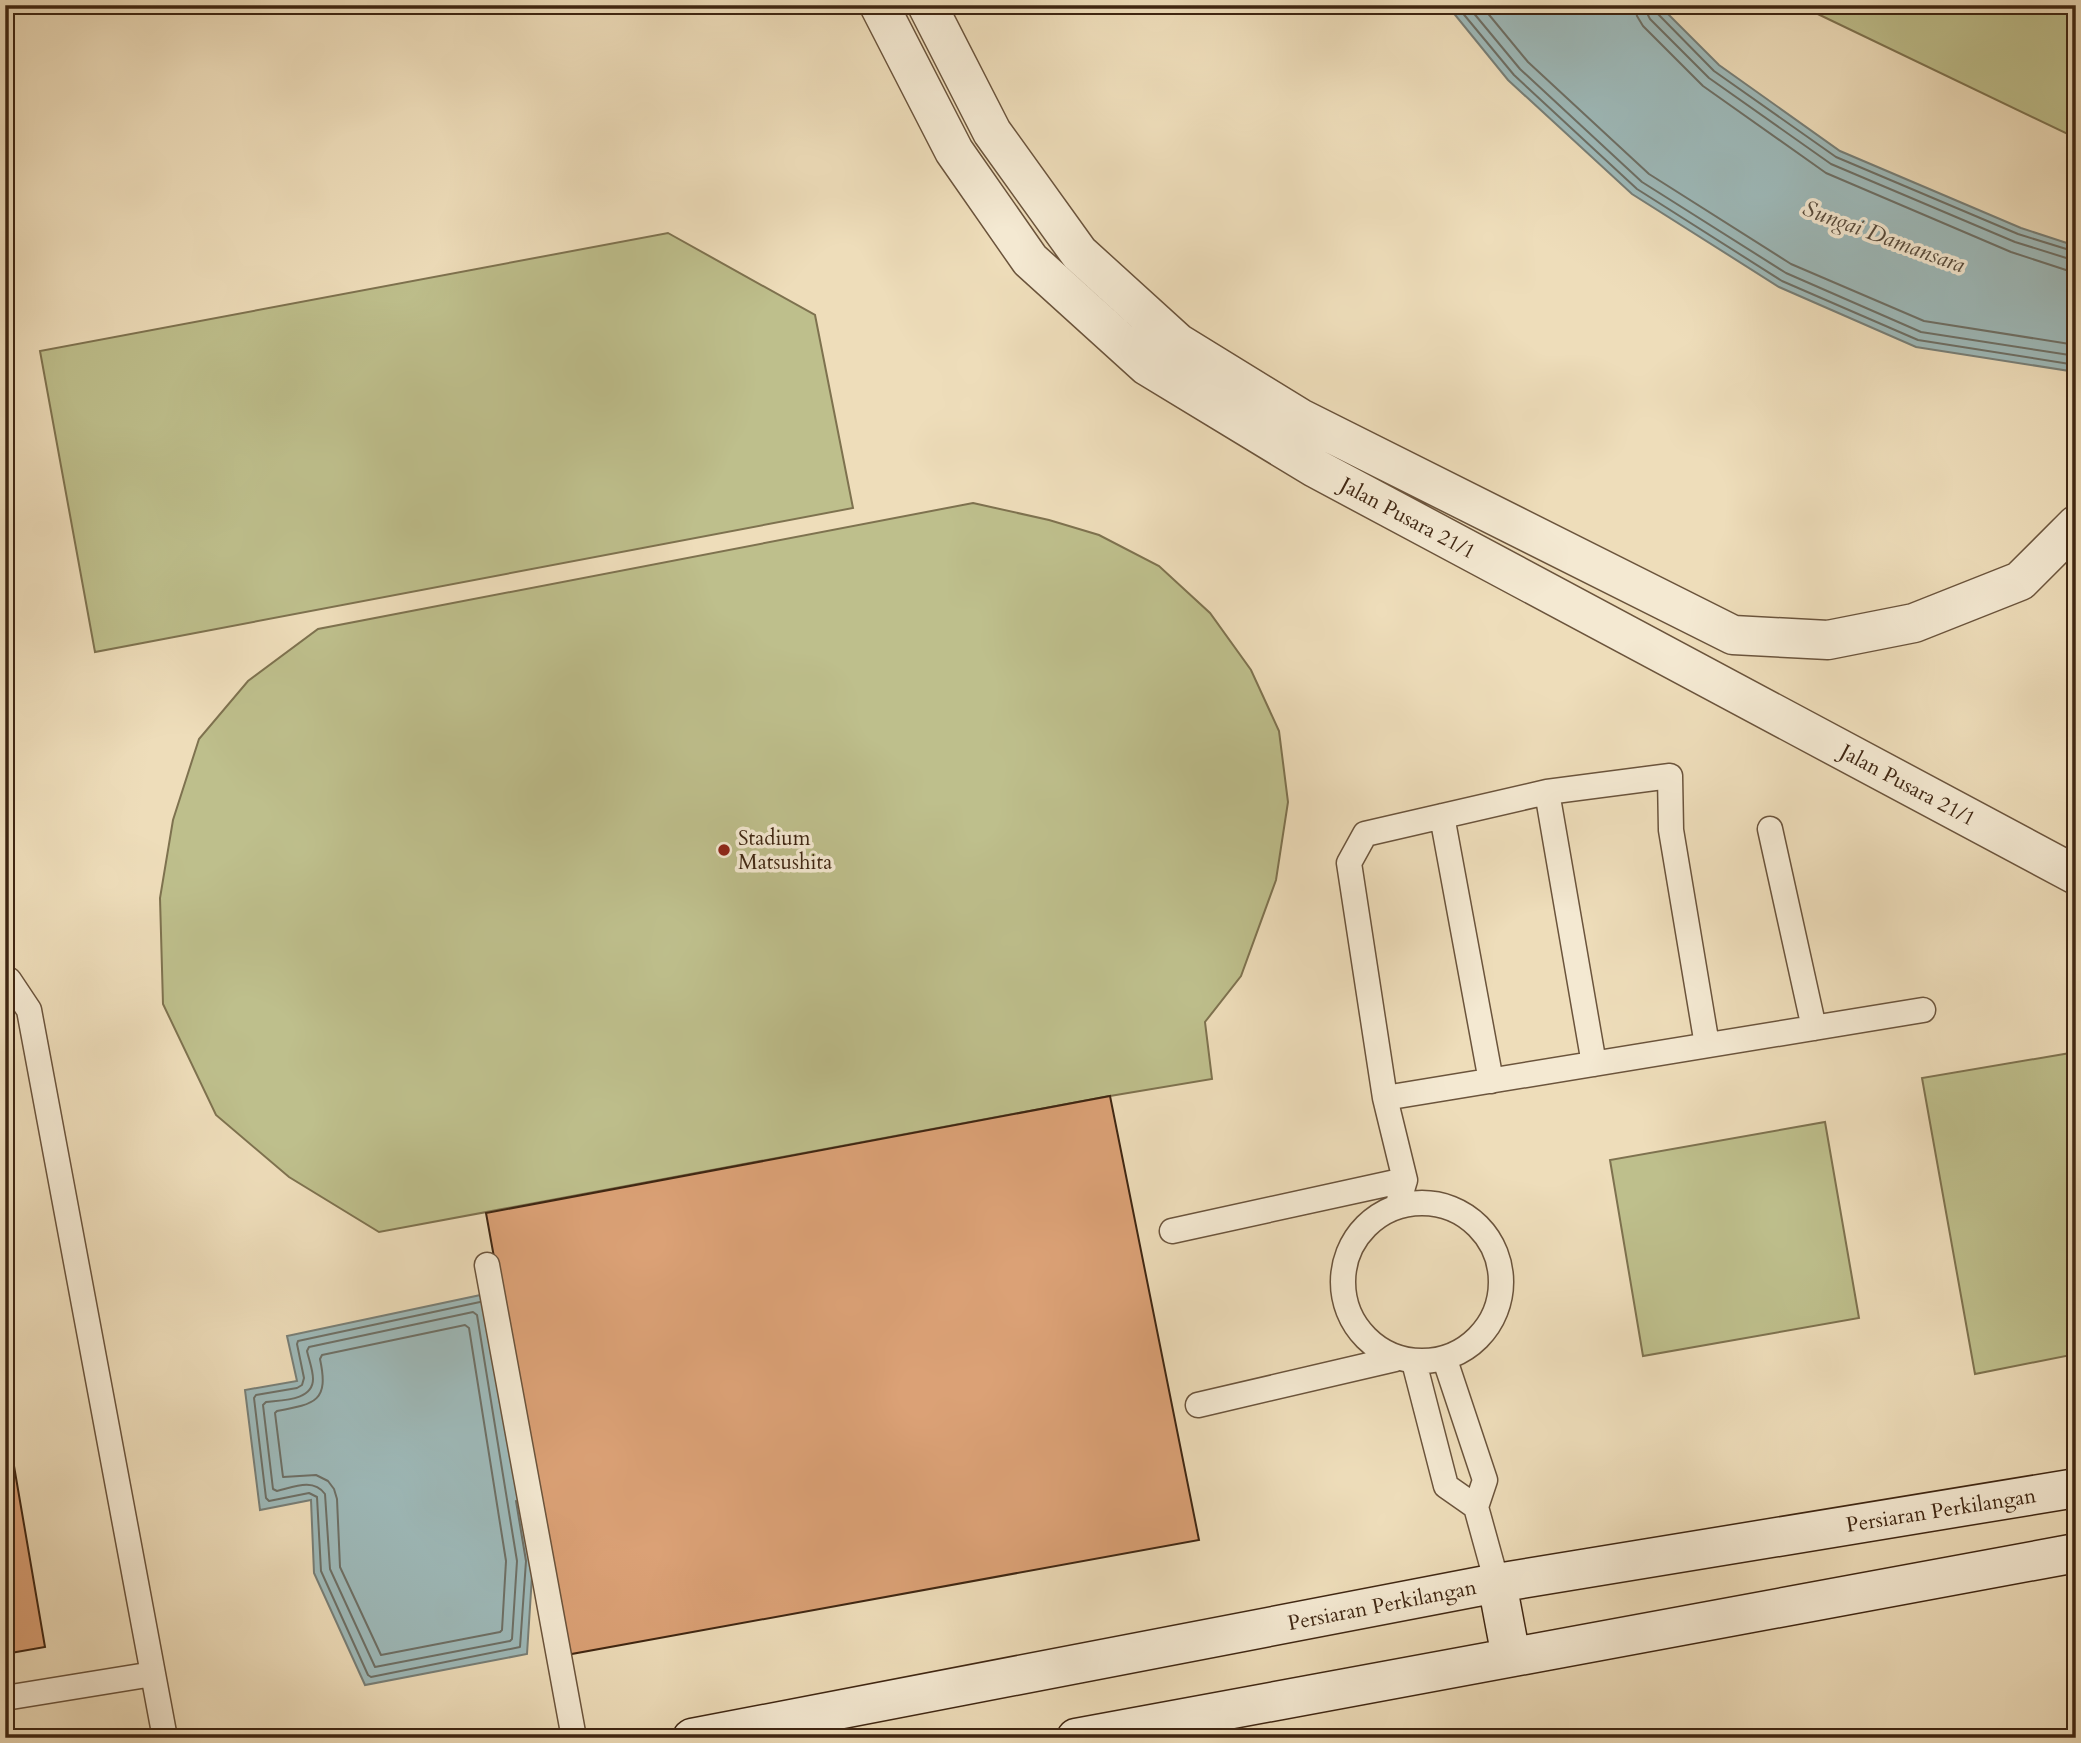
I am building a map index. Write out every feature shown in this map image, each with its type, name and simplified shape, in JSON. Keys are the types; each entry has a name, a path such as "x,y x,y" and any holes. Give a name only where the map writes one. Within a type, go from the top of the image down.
{"street":[{"name":"Jalan Pusara 21/1","path":"880,5 954,151 1030,260 1147,366 1315,468 2076,875"},
{"name":"Jalan Pusara 21/1","path":"927,5 992,132 1079,253 1178,343 1300,418 1733,635 1828,639 1913,623 2020,581 2076,525"},
{"name":"Persiaran Perkilangan","path":"692,1738 1497,1583 2076,1488"},
{"path":"1076,1738 2076,1553"},
{"path":"1497,1583 1511,1657"}],"lane":[{"path":"1398,1204 1405,1180 1385,1098 1349,863 1365,834 1547,792 1670,776 1671,830 1707,1045"},
{"path":"1547,792 1594,1064"},
{"path":"1442,816 1491,1081"},
{"path":"1770,829 1814,1028"},
{"path":"5,980 9,979 29,1010 165,1738"},
{"path":"1385,1098 1923,1010"},
{"path":"1172,1231 1405,1180"},
{"path":"1198,1405 1404,1360 1445,1360 1486,1331 1502,1283 1492,1247 1488,1235 1448,1205 1398,1204 1357,1233 1341,1280 1355,1329 1404,1360 1446,1486 1476,1507"},
{"path":"487,1265 574,1738"},
{"path":"1445,1360 1485,1480 1476,1507 1497,1583"},
{"path":"5,1698 153,1674"}],"green space":[{"path":"1799,5 2076,5 2076,138"},
{"path":"668,233 815,315 853,508 95,652 40,351"},
{"name":"Stadium Matsushita","path":"973,503 1049,520 1099,535 1159,566 1210,613 1251,670 1279,731 1288,802 1276,880 1241,976 1205,1022 1212,1079 379,1232 289,1177 216,1115 163,1004 160,898 173,820 199,739 248,681 318,629"},
{"path":"2076,1052 2076,1354 1975,1374 1922,1078"},
{"path":"1825,1122 1859,1318 1643,1356 1610,1160"}],"water":[{"name":"Sungai Damansara","path":"1447,5 1659,5 1719,65 1840,151 2021,228 2076,246 2076,372 1916,347 1779,287 1632,194 1508,80"},
{"path":"490,1293 533,1560 527,1654 365,1685 314,1573 311,1500 260,1510 245,1390 297,1381 287,1336"}],"building":[{"path":"1110,1096 1199,1540 566,1655 486,1213"},
{"path":"8,1431 45,1647 5,1654 5,1432"}],"place":[{"name":"Stadium Matsushita","path":"724,850"}]}
